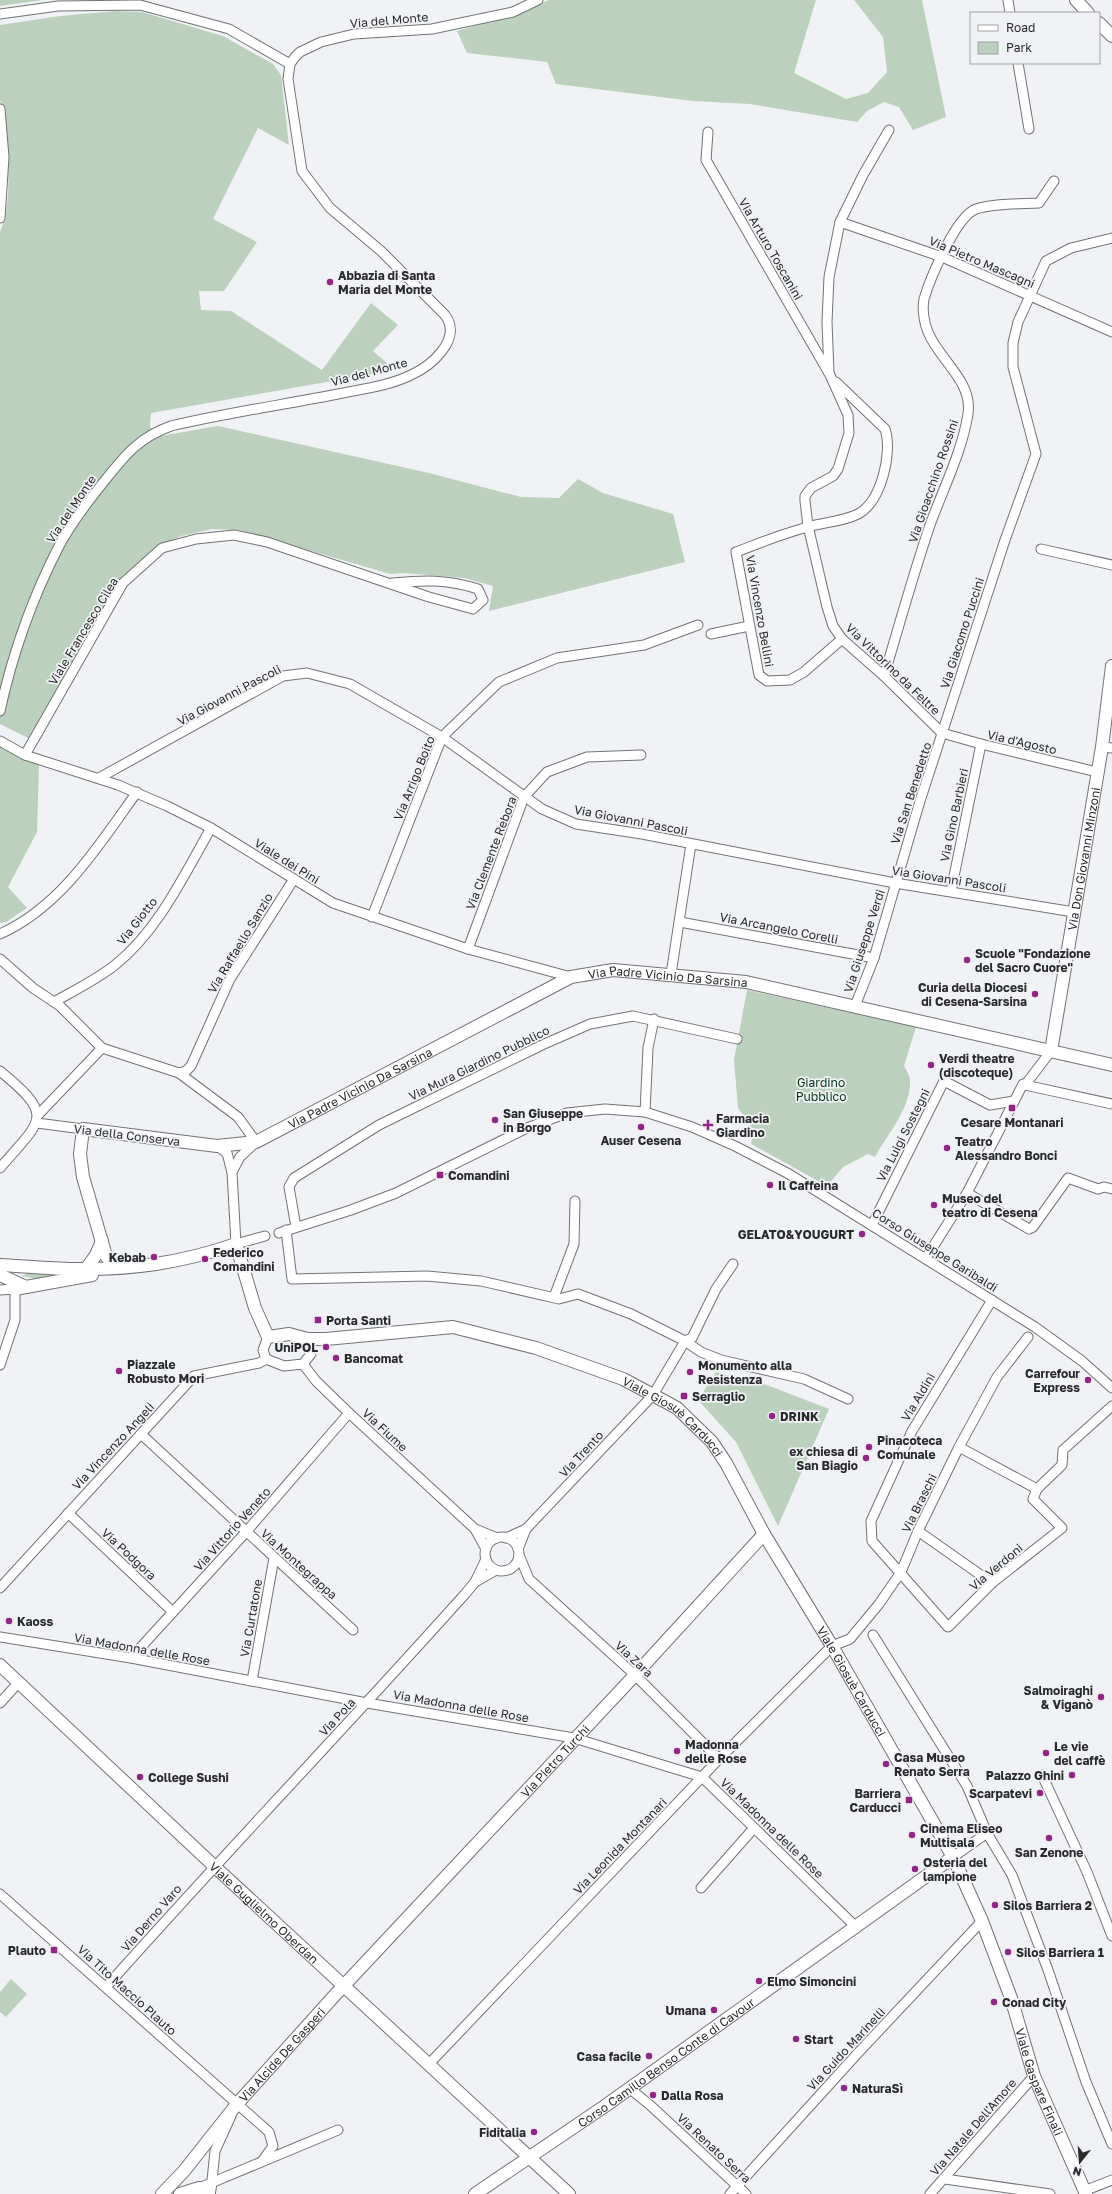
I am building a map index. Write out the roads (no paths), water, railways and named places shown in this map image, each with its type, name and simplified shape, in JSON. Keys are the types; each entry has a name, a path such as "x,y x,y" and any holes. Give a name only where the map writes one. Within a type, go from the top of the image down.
{"street":[{"path":"1008,0 1010,12"},
{"path":"1076,0 1087,12"},
{"name":"Via del Monte","path":"0,711 23,634 58,547 97,490 137,444 154,432 171,426 347,392 410,376 426,368 436,358 448,339 450,330 449,320 445,315 381,251 330,208 302,171 288,79 290,64 300,52 328,40 354,34 432,30 513,12 535,1"},
{"path":"0,14 58,6 140,5 229,29 290,64"},
{"path":"1100,24 1112,36"},
{"path":"1018,64 1029,129"},
{"path":"0,108 4,157 0,218"},
{"path":"808,526 847,518 859,514 866,508 876,493 883,477 887,458 887,435 885,429 830,375 827,322 829,277 840,222 863,174 888,130"},
{"name":"Via Arturo Toscanini","path":"708,132 706,160 830,375"},
{"name":"Via Gioacchino Rossini","path":"884,676 930,526 962,438 968,412 969,402 962,383 932,342 924,320 924,301 942,257 966,216 976,210 1039,203 1054,181"},
{"name":"Via Pietro Mascagni","path":"840,222 942,257 1029,294 1112,332"},
{"name":"Via Giacomo Puccini","path":"942,733 1005,540 1036,454 1015,378 1012,356 1015,332 1029,294 1046,261 1058,253 1071,248 1112,238"},
{"name":"Via Vittorino da Feltre","path":"830,375 848,415 849,433 836,472 815,484 806,496 808,526 827,607 833,626 842,639 884,676 942,733"},
{"name":"Via Vincenzo Bellini","path":"808,526 736,552 759,674 767,681 790,680 804,672 842,639"},
{"name":"Viale Francesco Cilea","path":"25,755 123,583 162,548 196,539 234,535 267,542 429,596 473,609 483,600 478,589 457,582 430,580 392,583"},
{"path":"1041,549 1112,565"},
{"name":"Via Arrigo Boito","path":"372,917 442,737 499,682 557,658 644,645 698,625"},
{"path":"711,634 749,626"},
{"name":"Via Don Giovanni Minzoni","path":"1051,1051 1097,772 1107,747 1112,666"},
{"name":"Via Giovanni Pascoli","path":"99,778 283,676 307,674 350,684 442,737 542,809 576,824 642,834 895,883 1074,912"},
{"name":"Via d'Agosto","path":"942,733 980,744 1097,772"},
{"name":"Via San Benedetto","path":"895,883 942,733"},
{"name":"Viale dei Pini","path":"0,740 25,755 99,778 137,792 211,828 333,903 468,949 571,978"},
{"name":"Via Gino Barbieri","path":"951,891 980,744"},
{"name":"Via Clemente Rebora","path":"468,949 524,797 547,772 587,757 641,755"},
{"path":"0,934 14,928 50,902 97,848 137,792"},
{"name":"Via Giotto","path":"54,1002 99,976 127,953 153,925 184,876 211,828"},
{"path":"671,974 691,844"},
{"name":"Via Raffaello Sanzio","path":"179,1073 186,1071 191,1066 230,979 294,879"},
{"name":"Via Giuseppe Verdi","path":"855,1006 874,958 895,883"},
{"name":"Via Arcangelo Corelli","path":"680,922 874,958"},
{"path":"0,959 33,988 54,1002 102,1048 179,1073 238,1117 256,1142"},
{"name":"Via Padre Vicinio Da Sarsina","path":"232,1172 240,1157 256,1142 571,978 613,970 671,974 746,982 1112,1065"},
{"name":"Via Mura Giardino Pubblico","path":"296,1227 289,1187 294,1178 379,1125 542,1045 590,1024 633,1016 654,1019 737,1039"},
{"path":"645,1112 648,1048 654,1019"},
{"path":"0,1168 37,1119 102,1048"},
{"path":"926,1258 967,1193 1023,1084 1025,1085 1051,1051"},
{"path":"0,1071 30,1098 37,1119"},
{"name":"Via Luigi Sostegni","path":"872,1225 944,1081 990,1105 1014,1101"},
{"path":"1025,1085 1112,1104"},
{"name":"Corso Giuseppe Garibaldi","path":"554,1297 481,1282 427,1276 292,1279 282,1231 351,1210 396,1193 527,1128 567,1113 605,1109 645,1112 692,1127 735,1146 789,1174 992,1300 1032,1332 1082,1361 1112,1388"},
{"name":"Via della Conserva","path":"37,1119 83,1129 217,1146"},
{"path":"83,1129 80,1154 81,1165 102,1241 108,1259 112,1263 124,1268"},
{"name":"Via Padre Vicinio Da Sarsina","path":"217,1146 256,1142"},
{"path":"217,1146 227,1153 232,1172 236,1244 255,1308 268,1337 263,1350 266,1359 284,1366 303,1364 311,1354 308,1339"},
{"path":"967,1193 1029,1229 1033,1228 1068,1178 1098,1189 1104,1187 1112,1189"},
{"path":"576,1201 574,1244 554,1297 559,1299 578,1294 631,1314 685,1341 708,1355 804,1379 848,1399"},
{"path":"0,1290 21,1288 124,1268 184,1260 265,1236"},
{"path":"86,1269 96,1255 102,1241"},
{"name":"Via Trento","path":"526,1529 653,1395 685,1341 692,1338 716,1289 733,1264"},
{"path":"0,1265 86,1269 124,1268"},
{"path":"2,1278 24,1266"},
{"path":"2,1278 21,1288"},
{"path":"0,1365 15,1320 21,1288"},
{"name":"Via Aldini","path":"948,1627 901,1572 872,1542 871,1521 912,1431 992,1300"},
{"name":"Viale Giosuè Carducci","path":"268,1337 289,1334 308,1339 452,1328 536,1348 623,1380 676,1408 712,1442 726,1463 764,1534 832,1646 953,1857"},
{"name":"Via Braschi","path":"832,1646 850,1639 879,1604 901,1572 918,1531 959,1447 998,1378 1032,1332"},
{"name":"Via Vincenzo Angeli","path":"0,1588 194,1376 259,1364 266,1359"},
{"name":"Via Fiume","path":"303,1364 316,1381 349,1413 475,1529"},
{"path":"959,1447 1037,1489 1062,1465 1063,1450 1112,1406"},
{"name":"Via Vittorio Veneto","path":"131,1658 246,1532 349,1413"},
{"name":"Via Montegrappa","path":"141,1434 353,1630"},
{"name":"Via Verdoni","path":"948,1627 992,1583 1062,1528 1032,1499 1037,1489"},
{"name":"Via Podgora","path":"68,1513 173,1612"},
{"path":"475,1529 511,1540 518,1552 529,1579"},
{"path":"475,1529 486,1549"},
{"path":"475,1582 486,1559 486,1549 488,1544 526,1529"},
{"path":"507,1570 515,1564 526,1529"},
{"path":"918,1531 992,1583"},
{"name":"Via Pietro Turchi","path":"344,1986 574,1738 635,1675 764,1534"},
{"name":"Via Curtatone","path":"252,1681 274,1558"},
{"path":"486,1559 496,1570"},
{"path":"475,1582 496,1570 507,1570 529,1579"},
{"name":"Via Zara","path":"529,1579 635,1675 719,1759"},
{"name":"Via Pola","path":"214,1866 367,1703 475,1582"},
{"path":"873,1635 967,1786 987,1833 1012,1875 1048,1970 1086,2082 1112,2144"},
{"name":"Via Madonna delle Rose","path":"0,1637 131,1658 367,1703 574,1738 702,1777 856,1927"},
{"name":"Via Leonida Montanari","path":"428,2065 719,1759 832,1646"},
{"name":"Viale Guglielmo Oberdan","path":"0,1665 428,2065 569,2194"},
{"path":"0,1703 19,1682"},
{"path":"1042,1774 1087,1872 1112,1936"},
{"path":"701,1888 754,1828"},
{"path":"953,1857 987,1833"},
{"name":"Viale Gaspare Finali","path":"953,1857 982,1921 1011,1998 1034,2076 1085,2192"},
{"name":"Corso Camillo Benso Conte di Cavour","path":"475,2194 629,2088 953,1857"},
{"name":"Via Derno Varo","path":"106,1987 214,1866"},
{"name":"Via Tito Maccio Plauto","path":"0,1894 237,2104"},
{"name":"Via Guido Marinelli","path":"730,2194 857,2054 982,1921"},
{"name":"Via Alcide De Gasperi","path":"263,2160 273,2146 268,2132 237,2104 344,1986"},
{"name":"Via Natale Dell'Amore","path":"930,2194 945,2179 1034,2076"},
{"name":"Via Renato Serra","path":"629,2088 650,2105 746,2194"},
{"path":"208,2190 215,2151 237,2104"},
{"path":"162,2194 184,2171 237,2104"},
{"path":"180,2194 208,2190 263,2160 338,2130"},
{"path":"945,2179 1050,2194"},
{"path":"1085,2192 1112,2180"}],"place":[{"name":"Abbazia di Santa Maria del Monte","path":"330,282"},
{"name":"Scuole \"Fondazione del Sacro Cuore\"","path":"967,960"},
{"name":"Curia della Diocesi di Cesena-Sarsina","path":"1035,994"},
{"name":"Verdi theatre (discoteque)","path":"931,1065"},
{"name":"Cesare Montanari","path":"1012,1108"},
{"name":"San Giuseppe in Borgo","path":"495,1120"},
{"name":"Farmacia Giardino","path":"708,1125"},
{"name":"Auser Cesena","path":"641,1127"},
{"name":"Teatro Alessandro Bonci","path":"947,1148"},
{"name":"Comandini","path":"440,1175"},
{"name":"Il Caffeina","path":"770,1185"},
{"name":"Museo del teatro di Cesena","path":"934,1205"},
{"name":"GELATO&YOUGURT","path":"862,1234"},
{"name":"Kebab","path":"154,1257"},
{"name":"Federico Comandini","path":"205,1259"},
{"name":"Porta Santi","path":"318,1320"},
{"name":"UniPOL","path":"326,1347"},
{"name":"Bancomat","path":"336,1358"},
{"name":"Piazzale Robusto Mori","path":"119,1371"},
{"name":"Monumento alla Resistenza","path":"690,1372"},
{"name":"Carrefour Express","path":"1088,1380"},
{"name":"Serraglio","path":"684,1396"},
{"name":"DRINK","path":"772,1416"},
{"name":"Pinacoteca Comunale","path":"869,1447"},
{"name":"ex chiesa di San Biagio","path":"866,1458"},
{"name":"Kaoss","path":"9,1621"},
{"name":"Salmoiraghi & Viganò","path":"1101,1697"},
{"name":"Madonna delle Rose","path":"677,1751"},
{"name":"Le vie del caffè","path":"1046,1753"},
{"name":"Casa Museo Renato Serra","path":"886,1764"},
{"name":"Palazzo Ghini","path":"1072,1775"},
{"name":"College Sushi","path":"140,1777"},
{"name":"Scarpatevi","path":"1040,1793"},
{"name":"Barriera Carducci","path":"909,1800"},
{"name":"Cinema Eliseo Multisala","path":"912,1835"},
{"name":"San Zenone","path":"1049,1838"},
{"name":"Osteria del lampione","path":"915,1869"},
{"name":"Silos Barriera 2","path":"995,1905"},
{"name":"Plauto","path":"54,1950"},
{"name":"Silos Barriera 1","path":"1008,1952"},
{"name":"Elmo Simoncini","path":"759,1981"},
{"name":"Conad City","path":"994,2002"},
{"name":"Umana","path":"714,2010"},
{"name":"Start","path":"796,2039"},
{"name":"Casa facile","path":"649,2056"},
{"name":"NaturaSì","path":"844,2088"},
{"name":"Dalla Rosa","path":"653,2095"},
{"name":"Fiditalia","path":"534,2132"}],"park label":[{"name":"Giardino Pubblico","path":"821,1089"}]}
